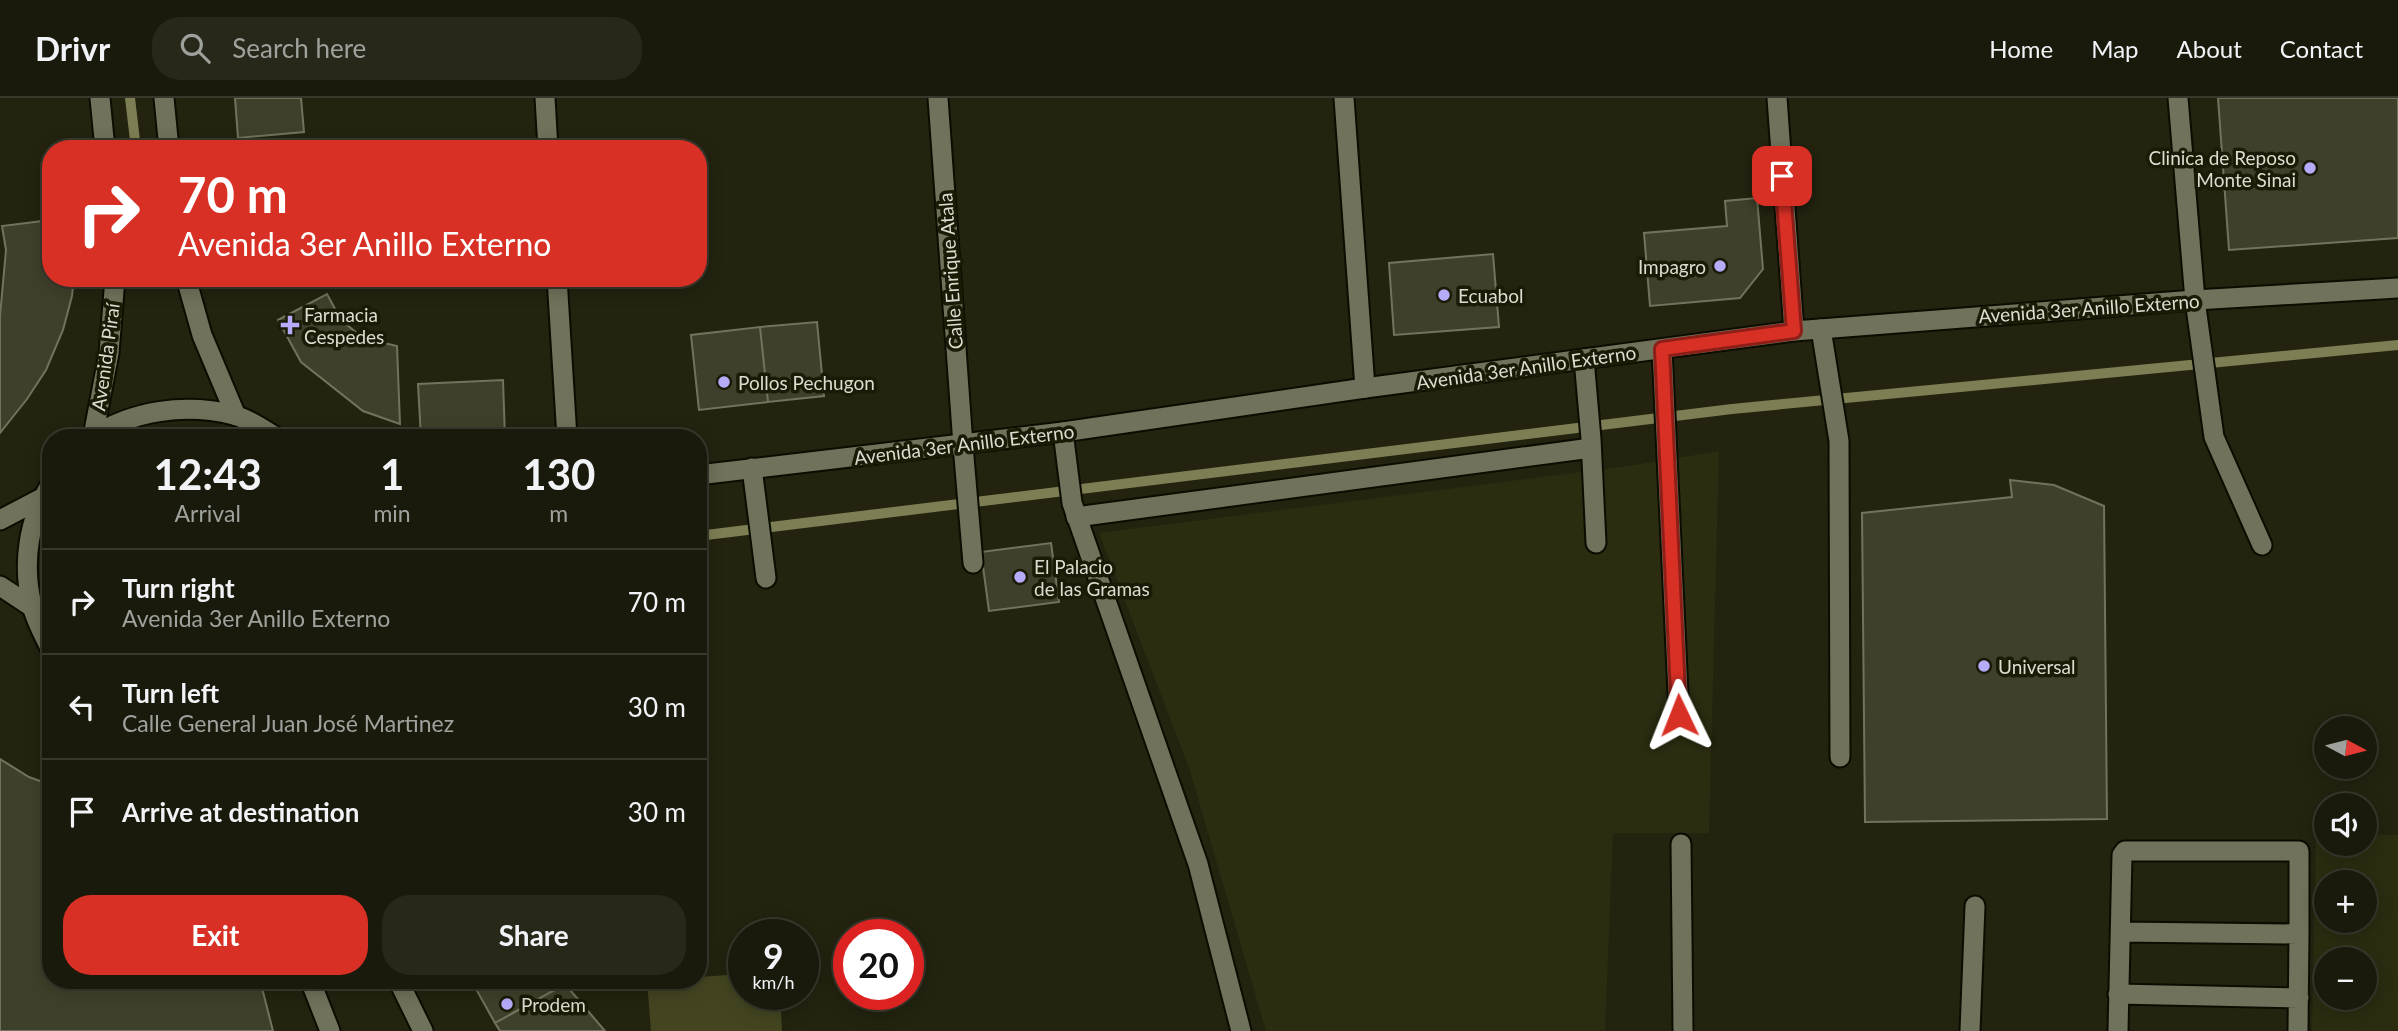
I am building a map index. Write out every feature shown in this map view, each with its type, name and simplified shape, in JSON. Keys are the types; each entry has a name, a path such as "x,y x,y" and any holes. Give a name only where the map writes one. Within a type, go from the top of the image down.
{"street":[{"path":"100,98 104,140"},
{"path":"164,98 168,140"},
{"path":"545,98 547,140"},
{"name":"Calle Enrique Atala","path":"937,98 974,563"},
{"path":"1344,98 1365,388"},
{"path":"1777,98 1794,331"},
{"path":"2178,98 2194,300 2214,438 2262,545"},
{"name":"Avenida Piraí","path":"94,429 109,353 114,287"},
{"path":"189,287 202,335 236,416"},
{"path":"557,287 566,429"},
{"name":"Avenida 3er Anillo Externo","path":"707,474 1063,432 1365,388 1794,331 2194,300 2398,288"},
{"path":"1821,329 1839,441 1840,757"},
{"path":"1662,349 1679,715"},
{"path":"1584,359 1596,543"},
{"path":"109,429 138,415 187,408 236,416 261,429"},
{"path":"1063,432 1074,510 1198,863 1241,1031"},
{"path":"1074,510 1591,443"},
{"path":"752,468 765,578"},
{"path":"0,520 42,494"},
{"path":"42,503 30,533 27,569 32,607 42,630"},
{"path":"0,586 32,607"},
{"path":"1681,844 1683,1031"},
{"path":"2118,1031 2124,850 2296,849 2300,855 2298,1031"},
{"path":"1970,1031 1975,906"},
{"path":"2122,932 2299,934"},
{"path":"314,989 330,1031"},
{"path":"403,989 424,1031"},
{"path":"2118,994 2299,998"}],"shaded area":[{"path":"1719,451 1709,833 1613,833 1605,1031 1266,1031 1189,768 1099,533 1628,466"},
{"path":"2377,834 2398,835 2398,1031 2312,1031 2314,932 2377,933 2377,870 2315,870 2316,856 2377,856"},
{"path":"728,975 728,1010 781,1010 782,1031 651,1031 648,989 707,989 707,976"}],"building":[{"path":"235,98 301,98 304,132 238,138"},
{"name":"Clinica de Reposo Monte Sinai","path":"2218,98 2398,98 2398,238 2229,250"},
{"path":"1757,198 1763,269 1740,298 1650,306 1644,233 1727,226 1725,201"},
{"path":"42,221 42,287 73,287 63,330 46,370 0,433 0,316 6,250 2,226"},
{"name":"Ecuabol","path":"1493,254 1499,327 1394,335 1389,263"},
{"path":"327,294 341,320 363,338 397,346 400,424 363,411 301,362 278,320"},
{"path":"817,322 824,396 768,402 760,327"},
{"path":"760,327 768,402 699,410 691,335"},
{"path":"503,380 505,429 420,429 418,384"},
{"name":"Universal","path":"2010,480 2054,485 2104,506 2107,819 1865,822 1862,513 2012,497"},
{"name":"El Palacio de las Gramas","path":"1051,543 1059,602 989,611 981,552"},
{"path":"0,759 42,782 42,989 262,989 273,1031 0,1031"},
{"name":"Prodem","path":"476,989 557,989 495,1023"},
{"path":"556,989 569,989 605,1031 500,1031 495,1023"}],"waterway":[{"path":"130,98 135,140"},
{"path":"707,535 1732,409 2398,345"}],"place":[{"name":"Clinica de Reposo Monte Sinai","path":"2310,168"},
{"name":"Impagro","path":"1720,266"},
{"name":"Ecuabol","path":"1444,295"},
{"name":"Farmacia Cespedes","path":"290,325"},
{"name":"Pollos Pechugon","path":"724,382"},
{"name":"El Palacio de las Gramas","path":"1020,577"},
{"name":"Universal","path":"1984,666"},
{"name":"Prodem","path":"507,1004"}],"route":[{"path":"1679,715 1662,349 1794,331 1782,176"}]}
